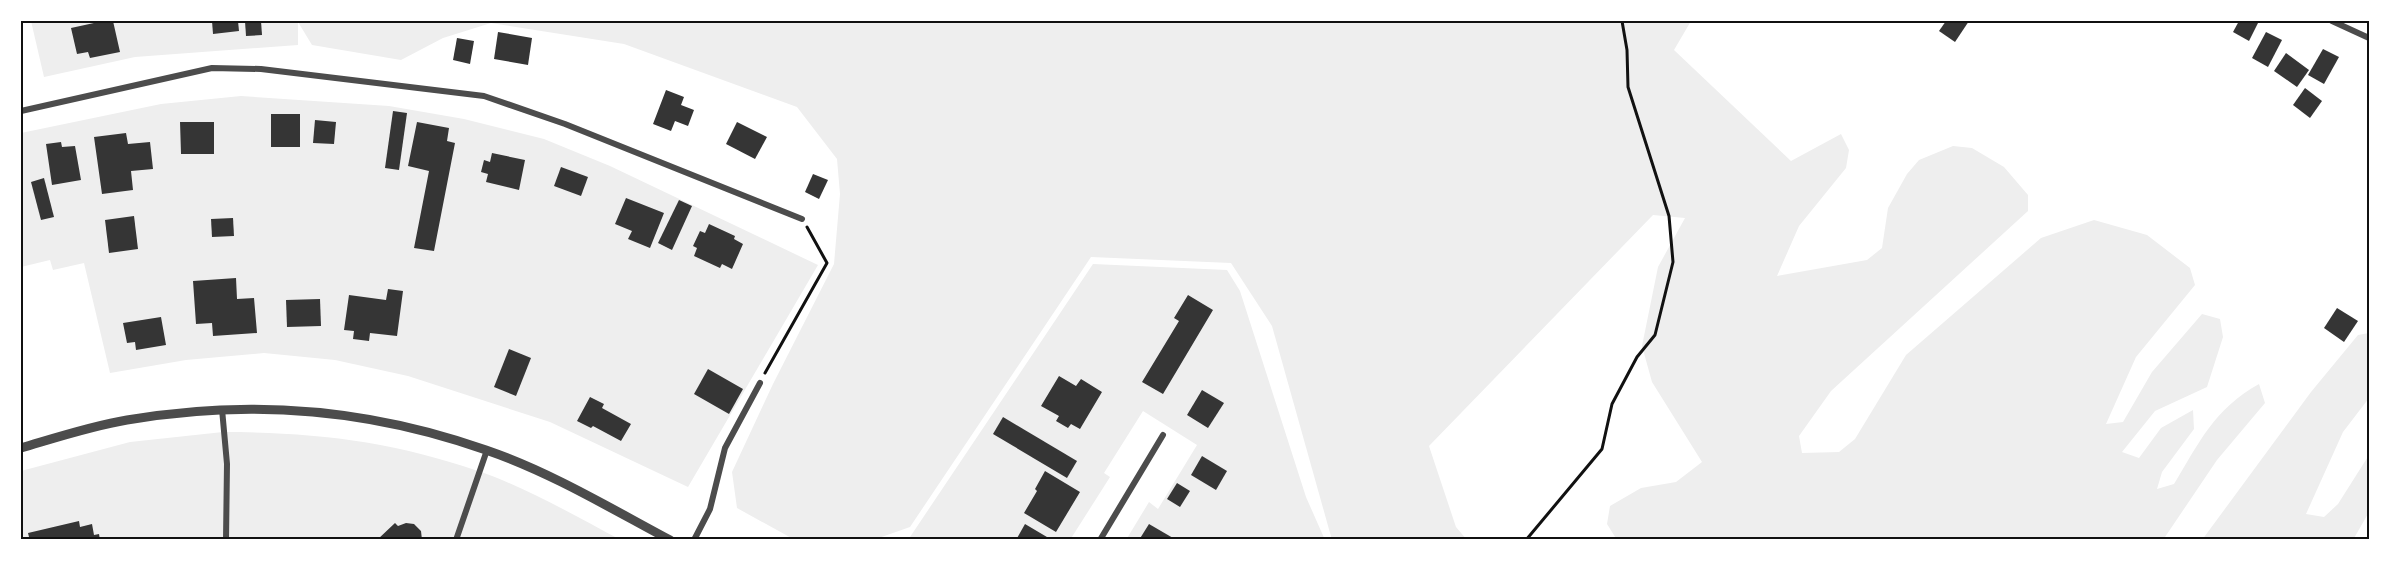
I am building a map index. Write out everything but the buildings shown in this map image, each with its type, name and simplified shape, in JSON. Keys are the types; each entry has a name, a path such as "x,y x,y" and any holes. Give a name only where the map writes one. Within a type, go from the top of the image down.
{"street":[{"path":"2332,21 2369,38"},
{"path":"21,111 212,68 261,69 484,96 566,124 802,219"},
{"path":"694,540 710,509 725,448 760,382"},
{"path":"21,448 126,420 222,409 281,409 338,414 413,428 487,450 556,481 670,540"},
{"path":"222,409 227,464 226,540"},
{"path":"1100,540 1163,435"},
{"path":"456,540 487,450"}],"path":[{"path":"1526,540 1602,449 1612,404 1636,357 1655,335 1673,262 1669,216 1628,87 1627,50 1622,21"},
{"path":"760,382 827,263 802,219"}],"shaded area":[{"path":"31,21 1691,21 1674,50 1791,161 1841,134 1849,150 1846,168 1799,226 1777,276 1867,260 1882,248 1888,208 1907,174 1919,160 1953,146 1972,148 2004,167 2028,195 2028,211 1831,391 1799,436 1802,453 1839,452 1855,439 1906,355 2041,238 2094,220 2147,235 2190,268 2195,285 2136,357 2106,424 2123,422 2152,372 2202,314 2220,319 2223,337 2207,387 2155,411 2122,452 2139,458 2161,428 2193,410 2194,429 2162,472 2157,489 2174,484 2209,428 2230,404 2259,384 2265,403 2217,460 2163,540 1617,540 1607,524 1610,506 1641,488 1676,482 1702,462 1652,382 1642,346 1658,267 1685,218 1653,215 1429,446 1456,527 1467,540 1332,540 1272,326 1231,263 1091,257 910,527 873,540 795,540 737,508 732,472 773,384 834,264 840,194 837,159 797,107 624,44 491,23 443,38 401,60 312,45 298,22 298,45 135,57 44,77"},
{"path":"241,96 389,106 464,119 544,139 610,166 818,265 688,487 550,422 408,376 335,360 264,353 186,360 110,373 84,263 53,270 50,260 21,267 21,133 161,104"},
{"path":"1093,264 1227,270 1240,291 1306,497 1325,540 1126,540 1149,502 1158,509 1197,445 1143,411 1104,473 1110,477 1070,540 908,540"},
{"path":"2369,333 2369,398 2343,432 2306,514 2324,517 2338,504 2369,455 2369,512 2353,540 2202,540 2311,392 2358,335"},
{"path":"223,432 321,436 415,452 478,471 515,486 621,540 21,540 21,471 130,442"}]}
